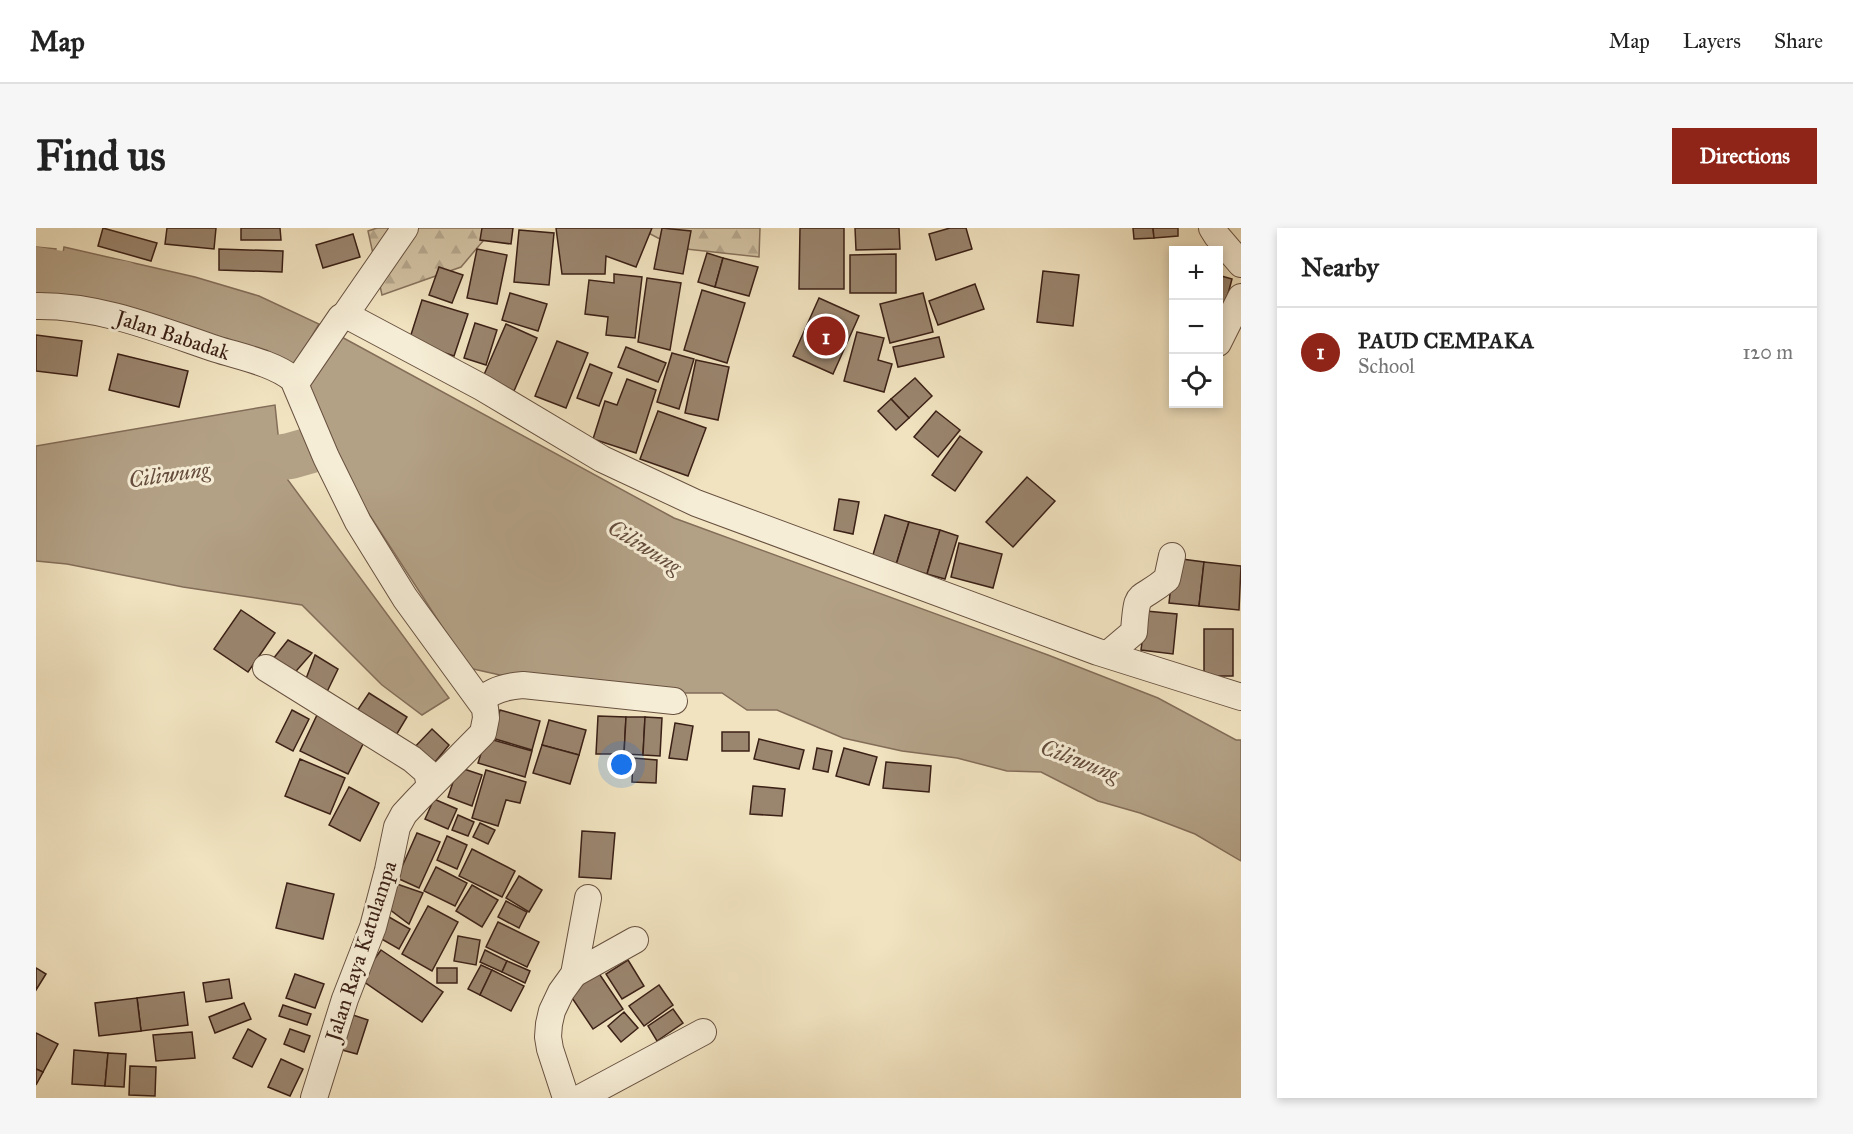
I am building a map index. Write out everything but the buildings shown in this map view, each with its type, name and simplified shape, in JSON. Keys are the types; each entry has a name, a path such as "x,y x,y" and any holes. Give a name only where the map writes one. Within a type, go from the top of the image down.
{"street":[{"path":"405,228 300,381 326,458 358,522 405,598 478,698 506,687 523,685 674,701"},
{"path":"1212,228 1241,264"},
{"path":"1223,333 1241,297"},
{"name":"Jalan Babadak","path":"36,306 102,312 251,360 300,381"},
{"path":"339,321 483,388 602,459 696,503 1108,654 1241,697"},
{"path":"1108,654 1134,632 1135,607 1139,597 1167,579 1172,556"},
{"path":"266,668 412,759 427,772 430,786"},
{"name":"Jalan Raya Katulampa","path":"314,1098 345,999 375,920 397,827 404,814 483,733 485,708 478,698"},
{"path":"574,974 588,897"},
{"path":"566,1098 548,1037 552,1011 561,992 574,974 635,940"},
{"path":"580,1098 703,1032"}],"green space":[{"path":"377,228 494,228 461,267 382,295 368,231"},
{"path":"639,228 760,228 759,257 677,248"}],"water":[{"path":"36,247 56,249 47,293 36,293"},
{"path":"64,247 195,277 259,296 319,324 292,370 56,295"},
{"path":"338,335 674,518 1048,655 1158,698 1236,740 1241,740 1241,861 1195,834 1140,813 1098,801 1041,772 1007,771 957,758 902,751 843,738 777,710 747,710 722,693 642,693 540,684 469,668 330,454 300,391"},
{"path":"275,405 282,472 449,698 422,715 382,685 302,605 183,587 67,564 36,561 36,446"}],"waterway":[{"path":"36,270 123,284"},
{"name":"Ciliwung","path":"218,467 290,456 371,433"}],"place":[{"name":"PAUD CEMPAKA","path":"826,336"}]}
